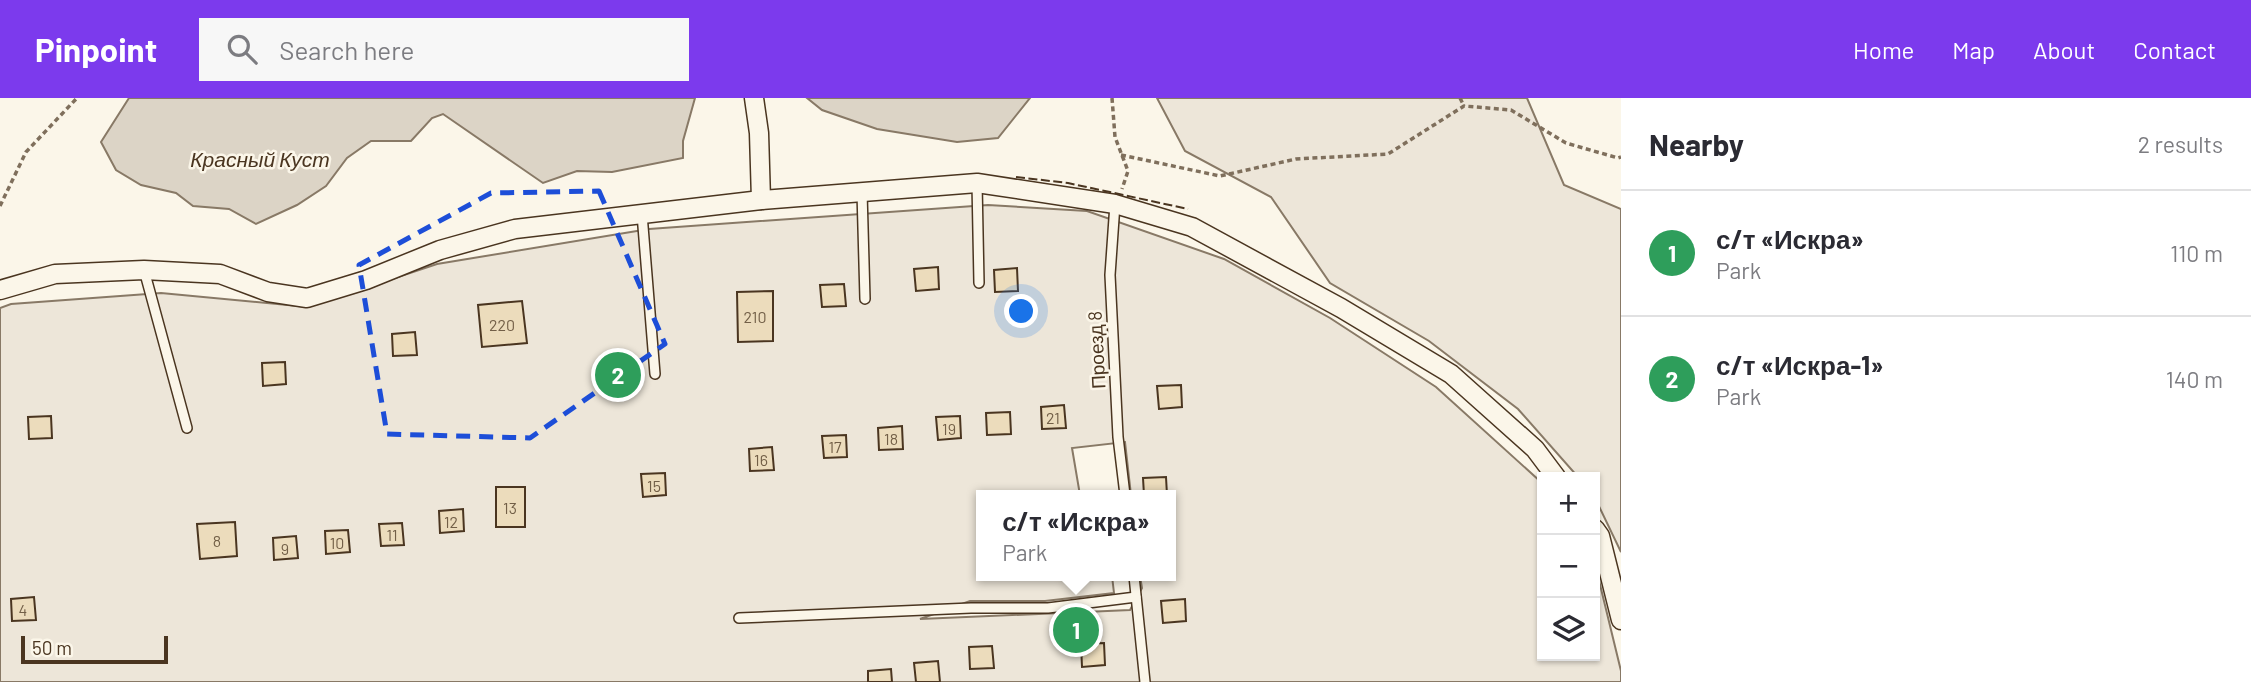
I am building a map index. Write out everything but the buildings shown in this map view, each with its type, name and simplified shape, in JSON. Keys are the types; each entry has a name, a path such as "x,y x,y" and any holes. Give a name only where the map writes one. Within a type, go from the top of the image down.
{"street":[{"path":"754,98 759,133 761,200"},
{"path":"0,290 55,274 144,270 220,274 268,292 307,298 366,280 440,250 515,229 761,200 976,183 1115,204 1192,227 1341,308 1451,374 1535,449 1552,472"},
{"path":"1599,535 1621,620"}],"lane":[{"path":"976,183 979,283"},
{"path":"862,192 865,299"},
{"name":"Проезд 8","path":"1115,204 1110,275 1118,437 1124,490"},
{"path":"642,214 655,374"},
{"path":"144,270 187,428"},
{"path":"1134,581 1145,682"},
{"path":"739,618 971,608 1048,608 1136,597"}],"path":[{"path":"0,206 26,152 77,98"},
{"path":"1112,98 1115,137 1128,171 1115,204"},
{"path":"1460,98 1464,106"},
{"path":"1121,155 1220,176 1296,159 1388,154 1464,106 1511,110 1566,143 1618,159 1621,157"}],"highlighted area":[{"path":"599,191 665,344 530,438 387,434 359,265 491,193"}],"shaded area":[{"path":"1157,98 1527,98 1564,185 1621,209 1621,552 1600,508 1600,472 1574,472 1518,409 1429,341 1330,283 1271,197 1185,151"},
{"path":"988,205 1087,211 1224,259 1330,318 1436,387 1537,478 1537,661 1600,661 1600,585 1621,671 1621,682 0,682 0,308 11,304 161,293 308,307 437,264 649,229"}],"water":[{"name":"Красный Куст","path":"129,98 695,98 683,141 683,158 612,172 577,171 543,183 443,114 432,118 411,141 371,141 347,158 326,186 297,205 256,224 229,209 193,206 176,193 141,185 116,170 101,142"},
{"path":"807,98 1030,98 998,138 957,142 877,129 822,110"}],"fence":[{"path":"1016,177 1068,183 1188,209"}],"place":[{"name":"с/т «Искра-1»","path":"618,375"},
{"name":"с/т «Искра»","path":"1076,630"}]}
